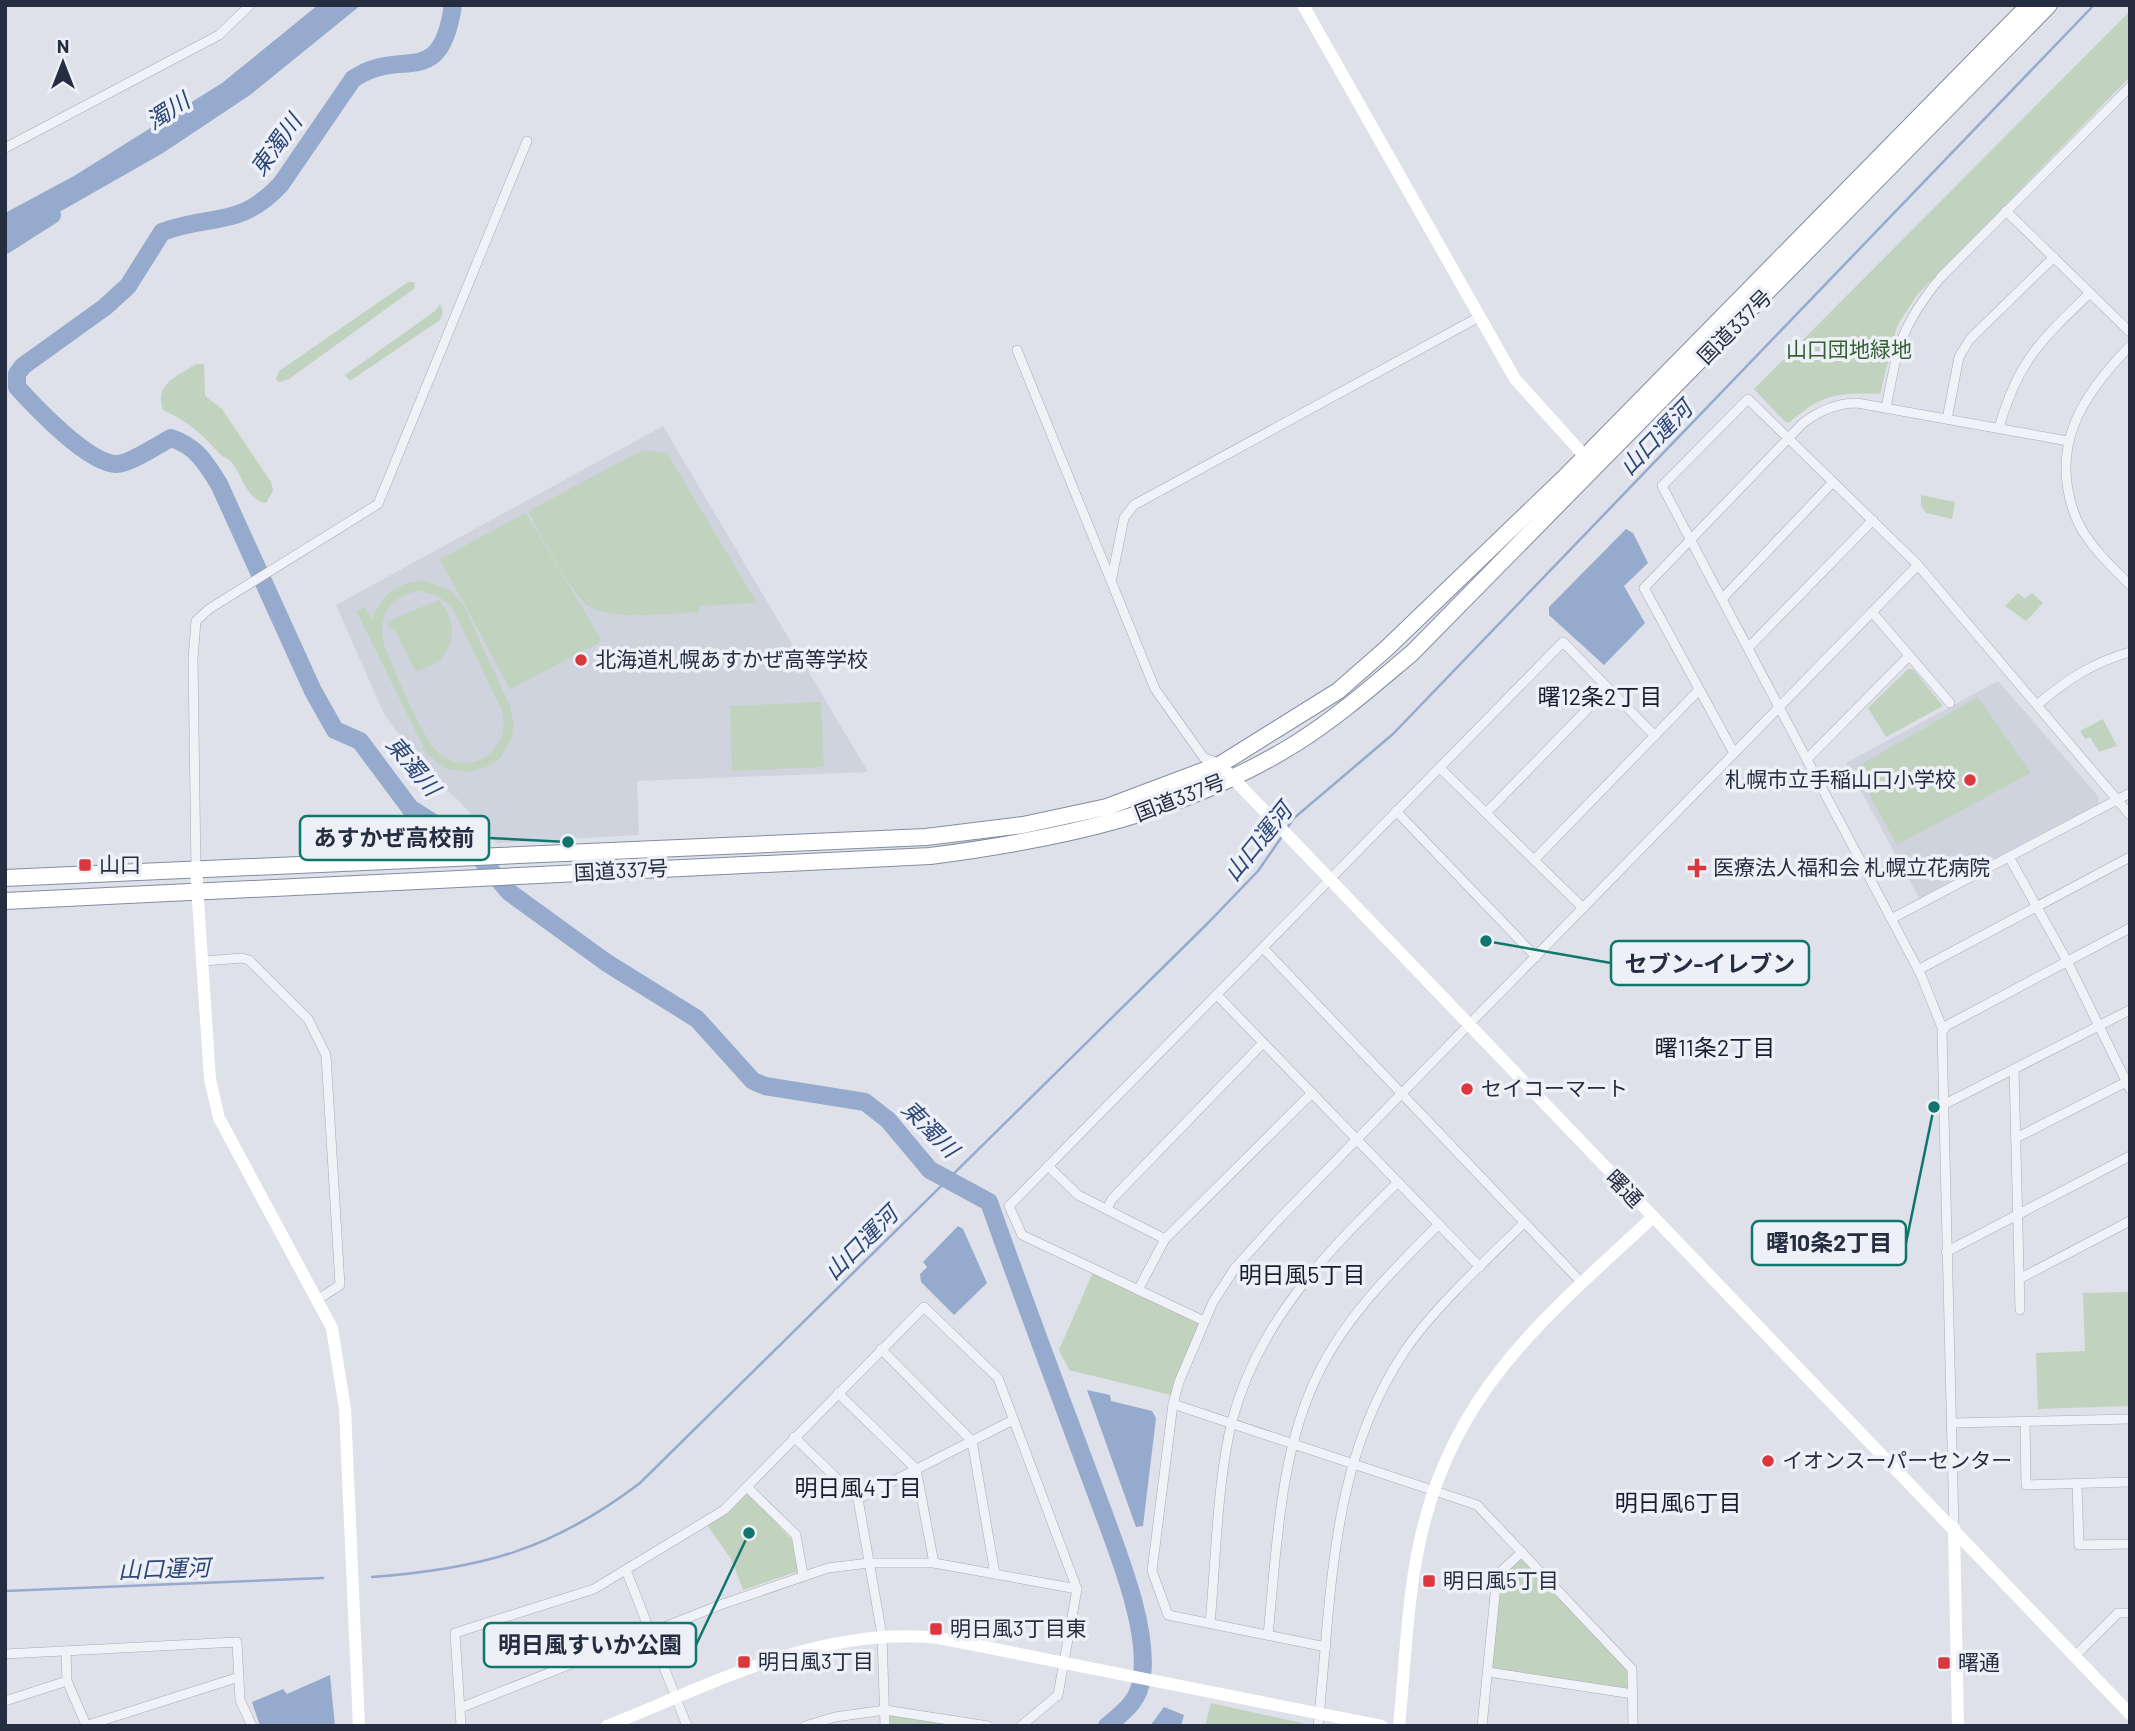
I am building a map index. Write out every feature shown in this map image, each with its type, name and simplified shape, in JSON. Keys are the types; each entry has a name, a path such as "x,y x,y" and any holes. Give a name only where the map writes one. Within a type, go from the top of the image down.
{"highway":[{"name":"国道337号","path":"5,901 930,856 1026,844 1114,824 1231,779 1308,735 1347,708 1412,653 1590,462 2029,5"},
{"name":"国道337号","path":"5,878 926,837 1023,825 1107,807 1221,764 1338,691 1387,649 1590,462 2049,5"}],"street":[{"path":"5,148 219,35 250,5"},
{"path":"1303,5 1515,379 1590,462"},
{"path":"1886,408 1899,341 1915,309 1941,277 2130,87"},
{"path":"359,1726 345,1409 332,1328 219,1118 210,1079 196,870 193,659 196,621 209,609 374,508 382,499 527,141"},
{"path":"2006,211 2130,332"},
{"path":"1947,419 1959,357 1970,339 2054,257"},
{"path":"1999,428 2009,391 2022,367 2044,337 2090,293"},
{"path":"1112,577 1124,518 1135,505 1479,317"},
{"path":"2130,346 2098,379 2076,414 2068,441 2068,484 2077,519 2101,555 2130,585"},
{"path":"1017,350 1101,558 1112,577 1155,689 1204,758 1221,764"},
{"path":"1958,1726 1942,1105 1943,1030 1918,970 1662,486 1748,399 1918,565 2130,815"},
{"path":"1734,753 1644,588 1816,413 1845,403 2068,441"},
{"path":"1722,599 1833,482"},
{"path":"1748,648 1873,520"},
{"path":"1326,1647 1168,1615 1152,1572 1173,1404 1189,1352 1204,1321 1235,1268 1357,1139 1918,565"},
{"path":"1872,612 1950,703"},
{"path":"1204,1321 1022,1236 1009,1206 1563,642 1655,736"},
{"path":"2037,705 2068,678 2105,659 2130,652"},
{"path":"1807,759 1909,656"},
{"path":"1486,813 1608,688"},
{"path":"1534,860 1699,690"},
{"name":"曙通","path":"1221,764 1231,779 1328,881 1954,1528 2130,1714"},
{"path":"1440,768 1583,908"},
{"path":"1891,919 2130,793"},
{"path":"1396,810 1536,957"},
{"path":"2009,857 2067,961 2129,1084 2016,1138"},
{"path":"1918,970 2130,857"},
{"path":"1943,1030 2130,928"},
{"path":"1264,949 1401,1096 1582,1283"},
{"path":"204,961 242,958 249,960 308,1019 326,1055 340,1285 317,1300"},
{"path":"1218,996 1480,1267"},
{"path":"1942,1105 2130,1010"},
{"path":"1107,1209 1112,1199 1263,1043"},
{"path":"2014,1069 2020,1310"},
{"path":"1138,1290 1166,1239 1312,1093"},
{"path":"1946,1252 2130,1156"},
{"path":"1048,1166 1078,1195 1166,1239"},
{"path":"1210,1623 1232,1423 1240,1395 1278,1318 1326,1253 1398,1182"},
{"path":"1399,1726 1417,1557 1433,1491 1454,1441 1484,1388 1537,1326 1652,1218"},
{"path":"2020,1279 2130,1221"},
{"path":"1319,1720 1342,1502 1371,1414 1406,1349 1524,1223"},
{"path":"1268,1635 1284,1489 1292,1443 1318,1374 1335,1344 1380,1285 1438,1224"},
{"path":"461,1726 455,1633 594,1589 724,1510 924,1307 998,1378 1077,1589 1058,1695 1021,1726"},
{"path":"881,1349 972,1441 995,1574"},
{"path":"838,1393 916,1469 934,1563"},
{"path":"1173,1404 1478,1505 1632,1669 1633,1726"},
{"path":"1951,1423 2130,1419"},
{"path":"858,1499 1013,1420"},
{"path":"2025,1422 2026,1485 2130,1482"},
{"path":"794,1437 858,1499 882,1635 885,1726"},
{"path":"2077,1484 2080,1545 2130,1544"},
{"path":"747,1487 796,1535 803,1576"},
{"path":"1482,1726 1497,1575 1522,1552"},
{"path":"460,1708 649,1632 828,1568 869,1563 934,1563 1077,1589"},
{"path":"625,1570 687,1726"},
{"path":"2074,1657 2119,1613 2130,1613"},
{"path":"607,1726 809,1649 849,1639 882,1635 939,1638 1154,1680 1319,1720 1382,1726"},
{"path":"5,1654 237,1642 240,1700 252,1726"},
{"path":"65,1651 67,1681 86,1726 239,1677"},
{"path":"1488,1672 1633,1694"},
{"path":"5,1701 67,1681"},
{"path":"806,1726 835,1717 884,1710 988,1726"}],"shaded area":[{"name":"北海道札幌あすかぜ高等学校","path":"663,426 868,772 637,781 639,835 497,843 458,800 429,776 384,714 336,605"},
{"name":"札幌市立手稲山口小学校","path":"1998,681 2099,797 2098,804 1919,898 1846,763"}],"green space":[{"name":"山口団地緑地","path":"2130,11 2130,77 1917,295 1897,326 1880,394 1831,397 1811,406 1789,423 1784,421 1754,389"},
{"path":"408,282 414,282 415,288 289,379 279,382 276,379 279,371"},
{"path":"440,304 443,312 440,320 350,381 345,375 435,311"},
{"path":"196,364 204,364 205,396 222,409 271,482 273,491 266,503 259,501 249,492 231,462 194,428 163,410 161,401 164,387 174,377"},
{"path":"643,450 667,453 757,603 699,606 699,612 628,615 590,607 575,591 528,511"},
{"path":"1921,495 1955,502 1952,519 1926,513 1921,506"},
{"path":"526,513 602,641 510,689 440,559"},
{"path":"426,581 450,590 463,604 510,706 514,725 511,740 501,757 489,766 471,772 446,769 427,754 356,611 365,607 372,620 386,596 399,586","holes":["421,591 438,596 452,607 502,711 503,732 496,747 486,756 471,762 455,762 435,749 406,697 383,641 383,622 396,601"]},
{"path":"2018,593 2025,599 2032,593 2043,603 2026,621 2005,606"},
{"path":"439,600 451,622 450,644 437,662 415,671 396,632 388,627 388,621"},
{"path":"1908,669 1913,669 1943,706 1886,737 1868,708"},
{"path":"1978,697 2031,773 1897,845 1855,768"},
{"path":"821,702 824,767 732,771 730,706"},
{"path":"2103,719 2117,746 2099,752 2090,737 2085,739 2080,731"},
{"path":"1094,1270 1204,1321 1175,1396 1069,1370 1059,1350"},
{"path":"2130,1292 2130,1406 2038,1409 2036,1353 2085,1351 2083,1293"},
{"path":"747,1491 793,1541 799,1571 743,1590 731,1559 707,1525"},
{"path":"1522,1552 1632,1669 1633,1694 1488,1672 1497,1575"},
{"path":"1211,1703 1302,1723 1305,1726 1205,1726"},
{"path":"885,1710 988,1726 885,1726"}],"water":[{"path":"318,5 361,5 250,95 163,153 5,243 5,213 74,176 222,83"},
{"path":"1626,529 1633,533 1648,563 1624,586 1645,623 1604,665 1549,615 1549,607"},
{"path":"958,1226 963,1229 987,1283 954,1315 921,1282 920,1274 927,1267 923,1262"},
{"path":"1087,1390 1110,1395 1111,1401 1152,1411 1156,1418 1143,1526 1136,1527"},
{"path":"330,1675 335,1726 260,1726 252,1702 283,1689 287,1694"},
{"path":"1164,1707 1184,1715 1181,1726 1150,1726"}],"waterway":[{"name":"東濁川","path":"453,5 447,32 439,49 429,58 387,65 353,79 281,184 266,198 238,214 162,232 128,286 105,307 23,366 17,374 17,387 77,445 104,461 116,464 128,461 171,438 180,441 200,456 219,484 313,691 335,730 360,741 410,808 469,845 509,892 607,963 697,1019 753,1081 765,1086 865,1102 888,1120 930,1170 989,1202 1118,1554 1137,1617 1143,1657 1141,1684 1135,1698 1107,1726"},
{"name":"山口運河","path":"1286,830 1293,819 1393,734 2094,5"},
{"name":"濁川","path":"5,245 52,215"},
{"name":"山口運河","path":"372,1577 447,1568 514,1552 576,1525 640,1483 1208,923 1258,871 1283,835"},
{"name":"山口運河","path":"5,1591 323,1578"}],"place":[{"name":"北海道札幌あすかぜ高等学校","path":"581,660"},
{"name":"札幌市立手稲山口小学校","path":"1970,780"},
{"name":"あすかぜ高校前","path":"568,842"},
{"name":"山口","path":"85,865"},
{"name":"医療法人福和会 札幌立花病院","path":"1697,868"},
{"name":"セブン-イレブン","path":"1486,941"},
{"name":"セイコーマート","path":"1467,1089"},
{"name":"曙10条2丁目","path":"1934,1107"},
{"name":"イオンスーパーセンター","path":"1768,1461"},
{"name":"明日風すいか公園","path":"749,1533"},
{"name":"明日風5丁目","path":"1429,1581"},
{"name":"明日風3丁目東","path":"936,1629"},
{"name":"明日風3丁目","path":"744,1662"},
{"name":"曙通","path":"1944,1663"}],"district":[{"name":"曙12条2丁目","path":"1600,697"},
{"name":"曙11条2丁目","path":"1715,1048"},
{"name":"明日風5丁目","path":"1302,1275"},
{"name":"明日風4丁目","path":"858,1488"},
{"name":"明日風6丁目","path":"1678,1503"}]}
